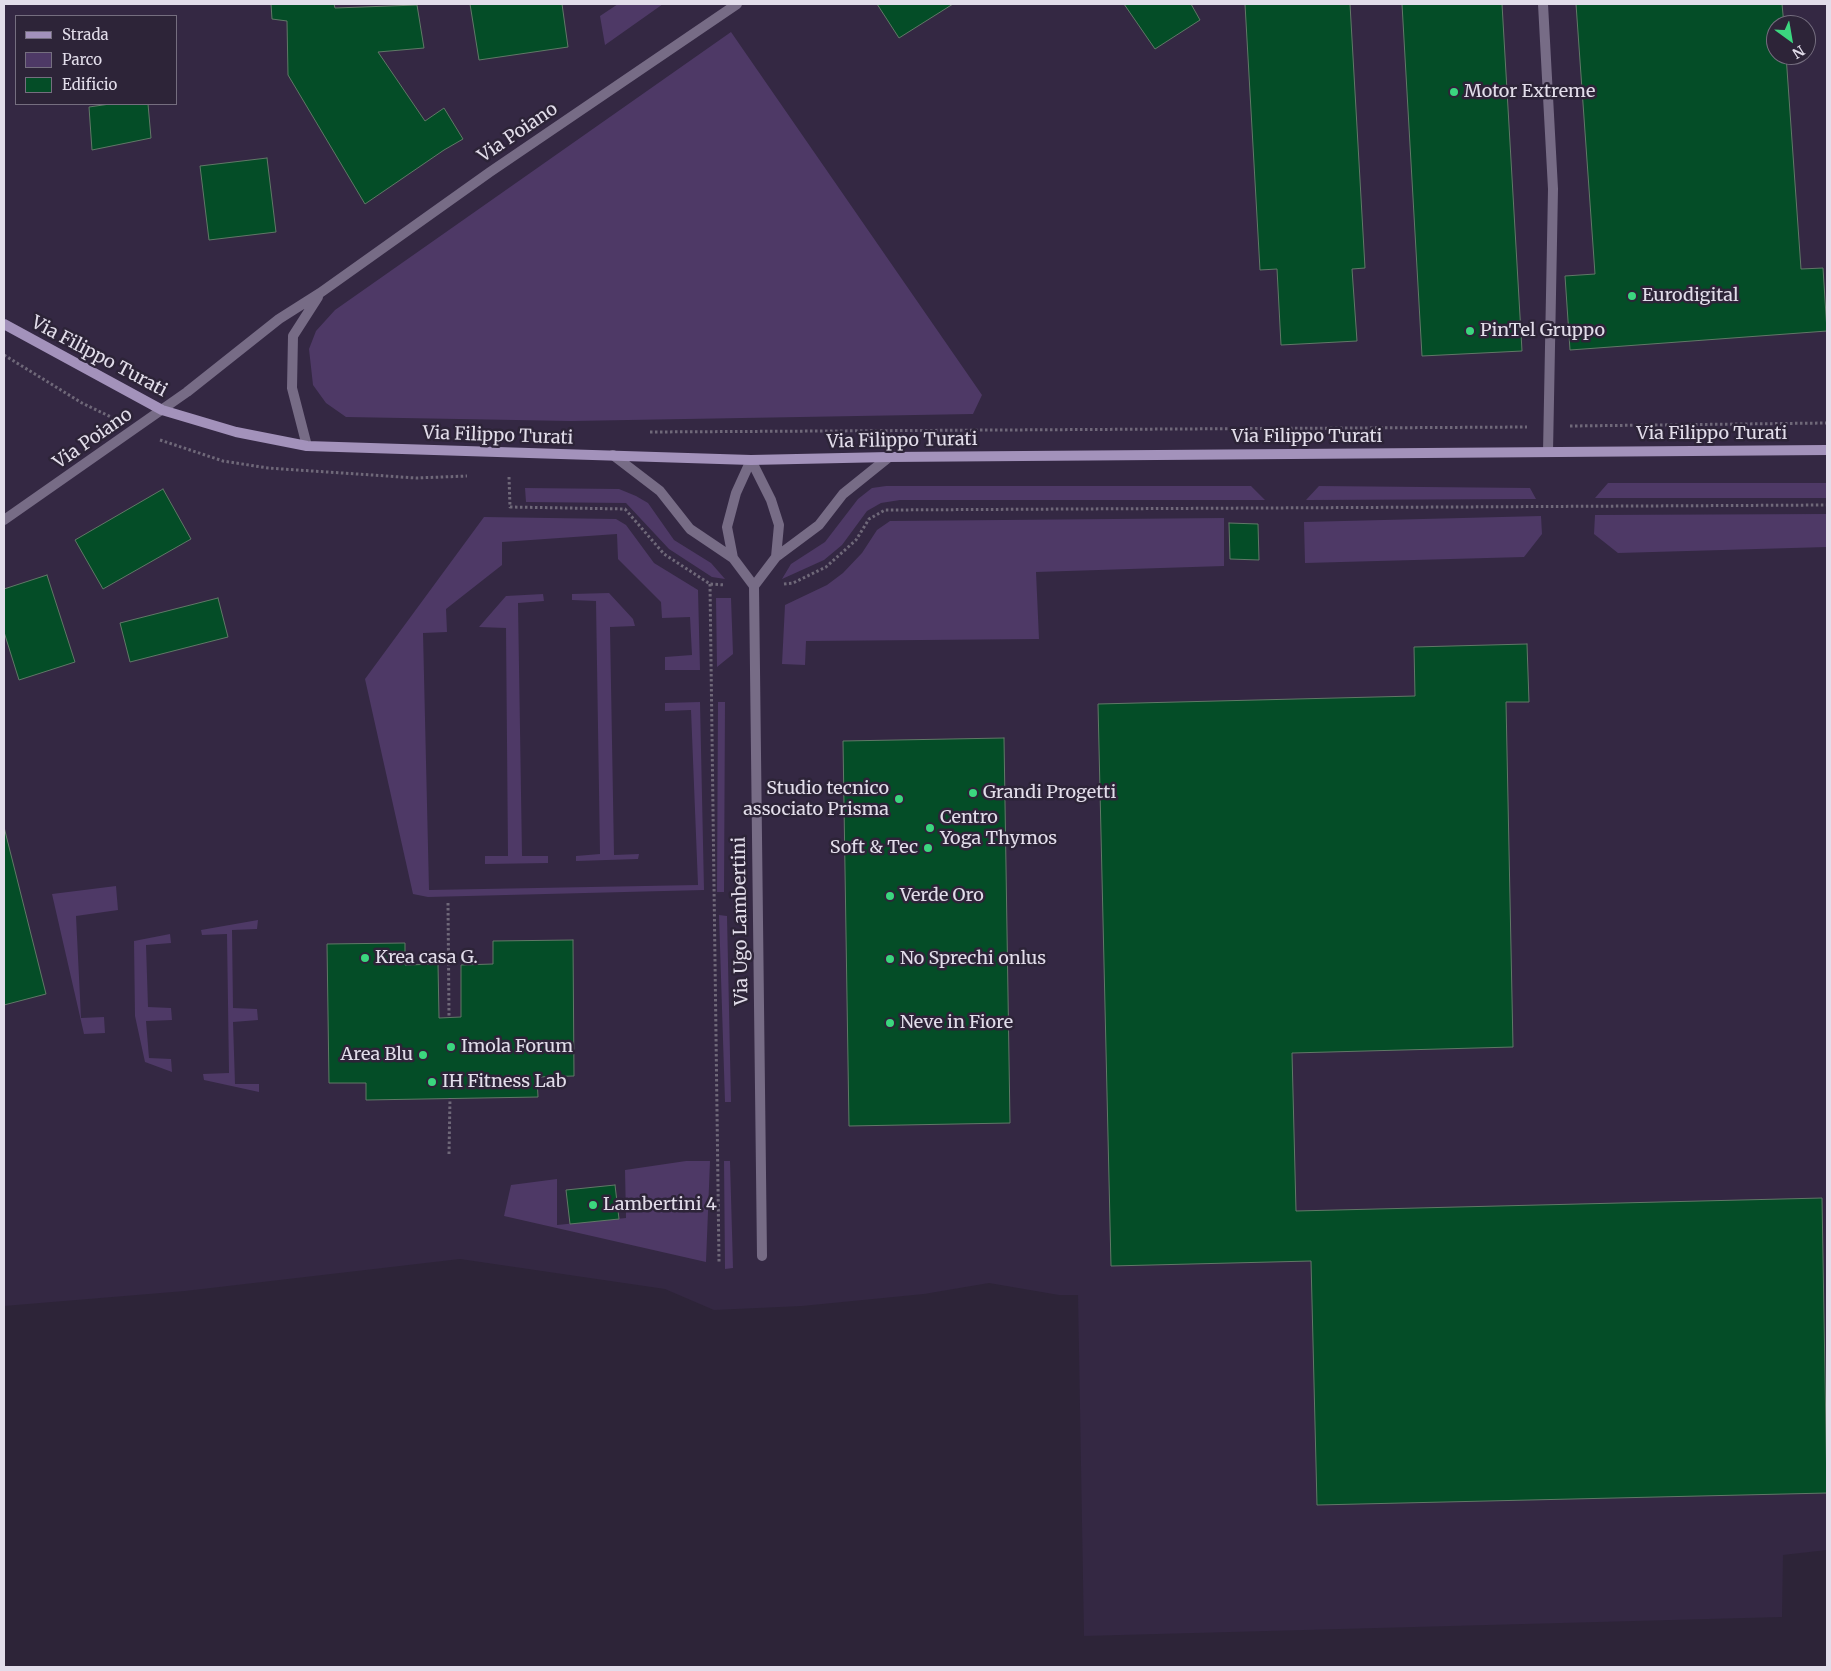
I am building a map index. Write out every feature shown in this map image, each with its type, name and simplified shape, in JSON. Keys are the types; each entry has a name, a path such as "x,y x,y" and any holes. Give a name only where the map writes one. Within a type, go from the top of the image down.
{"main road":[{"name":"Via Filippo Turati","path":"4,324 162,410 236,432 307,446 751,460 889,456 1827,450"}],"street":[{"name":"Via Poiano","path":"4,520 162,410 279,319 320,294 490,172 737,4"},
{"path":"1543,4 1553,189 1548,452"},
{"name":"Via Poiano","path":"307,446 292,388 293,336 320,294"},
{"path":"613,455 660,491 690,529 733,558 754,586 776,557 819,525 843,494 889,456"},
{"path":"733,558 727,527 736,493 751,460"},
{"path":"751,460 771,500 779,525 776,557"},
{"name":"Via Ugo Lambertini","path":"754,586 762,1256"}],"path":[{"path":"646,432 1549,427 1827,423"},
{"path":"509,477 510,508 625,509 664,554 710,584 754,586 793,583 826,566 856,540 869,519 885,510 1827,505"},
{"path":"710,584 720,1262"},
{"path":"448,903 449,1017"},
{"path":"449,1154 450,1098"}],"shaded area":[{"path":"4,4 1827,4 1827,1550 1783,1555 1782,1617 1084,1636 1078,1295 1059,1295 989,1283 924,1294 802,1306 714,1310 665,1289 460,1259 185,1291 4,1306"}],"green space":[{"path":"618,4 663,4 605,45 600,16"},
{"path":"731,32 982,395 973,414 571,421 346,417 326,403 313,385 309,349 316,331 335,310"},
{"path":"1608,483 1827,483 1827,498 1595,498"},
{"path":"886,486 1251,486 1265,500 900,500 881,503 867,511 842,545 824,560 782,579 791,564 825,542 858,499 872,488"},
{"path":"1319,486 1530,488 1536,499 1306,500"},
{"path":"525,488 619,489 636,496 648,503 674,540 711,563 725,579 712,577 669,549 626,503 526,502"},
{"path":"1827,514 1827,547 1618,553 1594,534 1595,515"},
{"path":"1541,516 1542,534 1524,557 1305,563 1304,522"},
{"path":"484,517 616,519 626,525 654,563 698,590 700,670 665,670 665,657 692,655 690,617 662,618 661,602 618,559 617,534 502,542 502,565 446,609 447,632 423,633 429,890 698,885 691,710 665,711 665,703 700,702 704,890 428,897 413,894 365,679"},
{"path":"1224,518 1224,566 1036,572 1039,639 806,641 805,665 782,664 785,605 827,585 843,573 862,553 877,530 890,521"},
{"path":"609,593 633,619 635,626 610,627 614,855 639,854 638,859 576,861 576,856 600,854 596,601 572,600 572,594"},
{"path":"543,594 544,601 518,603 522,856 548,856 548,863 485,864 485,856 508,856 506,628 479,627 506,596"},
{"path":"716,598 731,598 733,654 717,667"},
{"path":"718,702 725,702 724,892 717,892"},
{"path":"116,886 118,910 76,916 81,1018 104,1017 105,1033 84,1034 52,894"},
{"path":"719,915 727,916 731,1102 725,1102"},
{"path":"258,920 257,929 232,930 233,1008 257,1009 258,1020 233,1022 235,1084 259,1084 259,1092 204,1080 203,1074 229,1073 227,934 202,935 201,930"},
{"path":"170,934 171,943 146,945 148,1007 171,1008 172,1020 146,1021 149,1058 171,1059 172,1072 145,1062 135,1016 134,941"},
{"path":"686,1161 710,1161 706,1262 504,1216 511,1185 557,1179 557,1225 626,1218 625,1170"},
{"path":"724,1161 730,1161 733,1268 725,1269"}],"building":[{"path":"271,4 334,4 335,8 417,5 424,48 378,52 425,121 444,108 463,139 365,204 288,75 287,21 272,19"},
{"path":"470,4 562,4 568,47 479,60"},
{"path":"877,4 953,4 899,38"},
{"path":"1124,4 1191,4 1200,20 1155,49"},
{"path":"1245,4 1350,4 1365,268 1352,269 1357,341 1281,345 1277,269 1260,270"},
{"path":"1402,4 1502,4 1522,351 1422,356"},
{"path":"1576,4 1782,4 1783,15 1766,15 1766,65 1787,65 1801,269 1823,268 1827,331 1570,350 1565,276 1595,274"},
{"path":"103,105 148,105 151,138 92,150 89,107"},
{"path":"267,158 276,232 209,240 200,166"},
{"path":"163,489 191,539 103,589 75,540"},
{"path":"1229,523 1258,524 1259,560 1230,559"},
{"path":"47,575 75,662 19,680 4,632 4,589"},
{"path":"218,598 228,637 130,662 120,623"},
{"path":"1527,644 1529,702 1506,702 1513,1047 1292,1053 1296,1211 1822,1198 1827,1493 1317,1505 1311,1261 1111,1266 1098,704 1415,696 1414,647"},
{"path":"1004,738 1010,1123 849,1126 843,741"},
{"path":"4,827 46,994 4,1005"},
{"name":"Imola Forum","path":"573,940 574,1076 537,1077 538,1097 366,1100 366,1083 329,1083 327,944 405,943 405,965 438,964 439,1018 461,1017 461,965 493,964 493,941"},
{"name":"Lambertini 4","path":"615,1185 619,1219 570,1224 566,1190"}],"place":[{"name":"Motor Extreme","path":"1454,92"},
{"name":"Eurodigital","path":"1632,296"},
{"name":"PinTel Gruppo","path":"1470,331"},
{"name":"Grandi Progetti","path":"973,793"},
{"name":"Studio tecnico associato Prisma","path":"899,799"},
{"name":"Centro Yoga Thymos","path":"930,828"},
{"name":"Soft & Tec","path":"928,848"},
{"name":"Verde Oro","path":"890,896"},
{"name":"Krea casa G.","path":"365,958"},
{"name":"No Sprechi onlus","path":"890,959"},
{"name":"Neve in Fiore","path":"890,1023"},
{"name":"Imola Forum","path":"451,1047"},
{"name":"Area Blu","path":"423,1055"},
{"name":"IH Fitness Lab","path":"432,1082"},
{"name":"Lambertini 4","path":"593,1205"}]}
